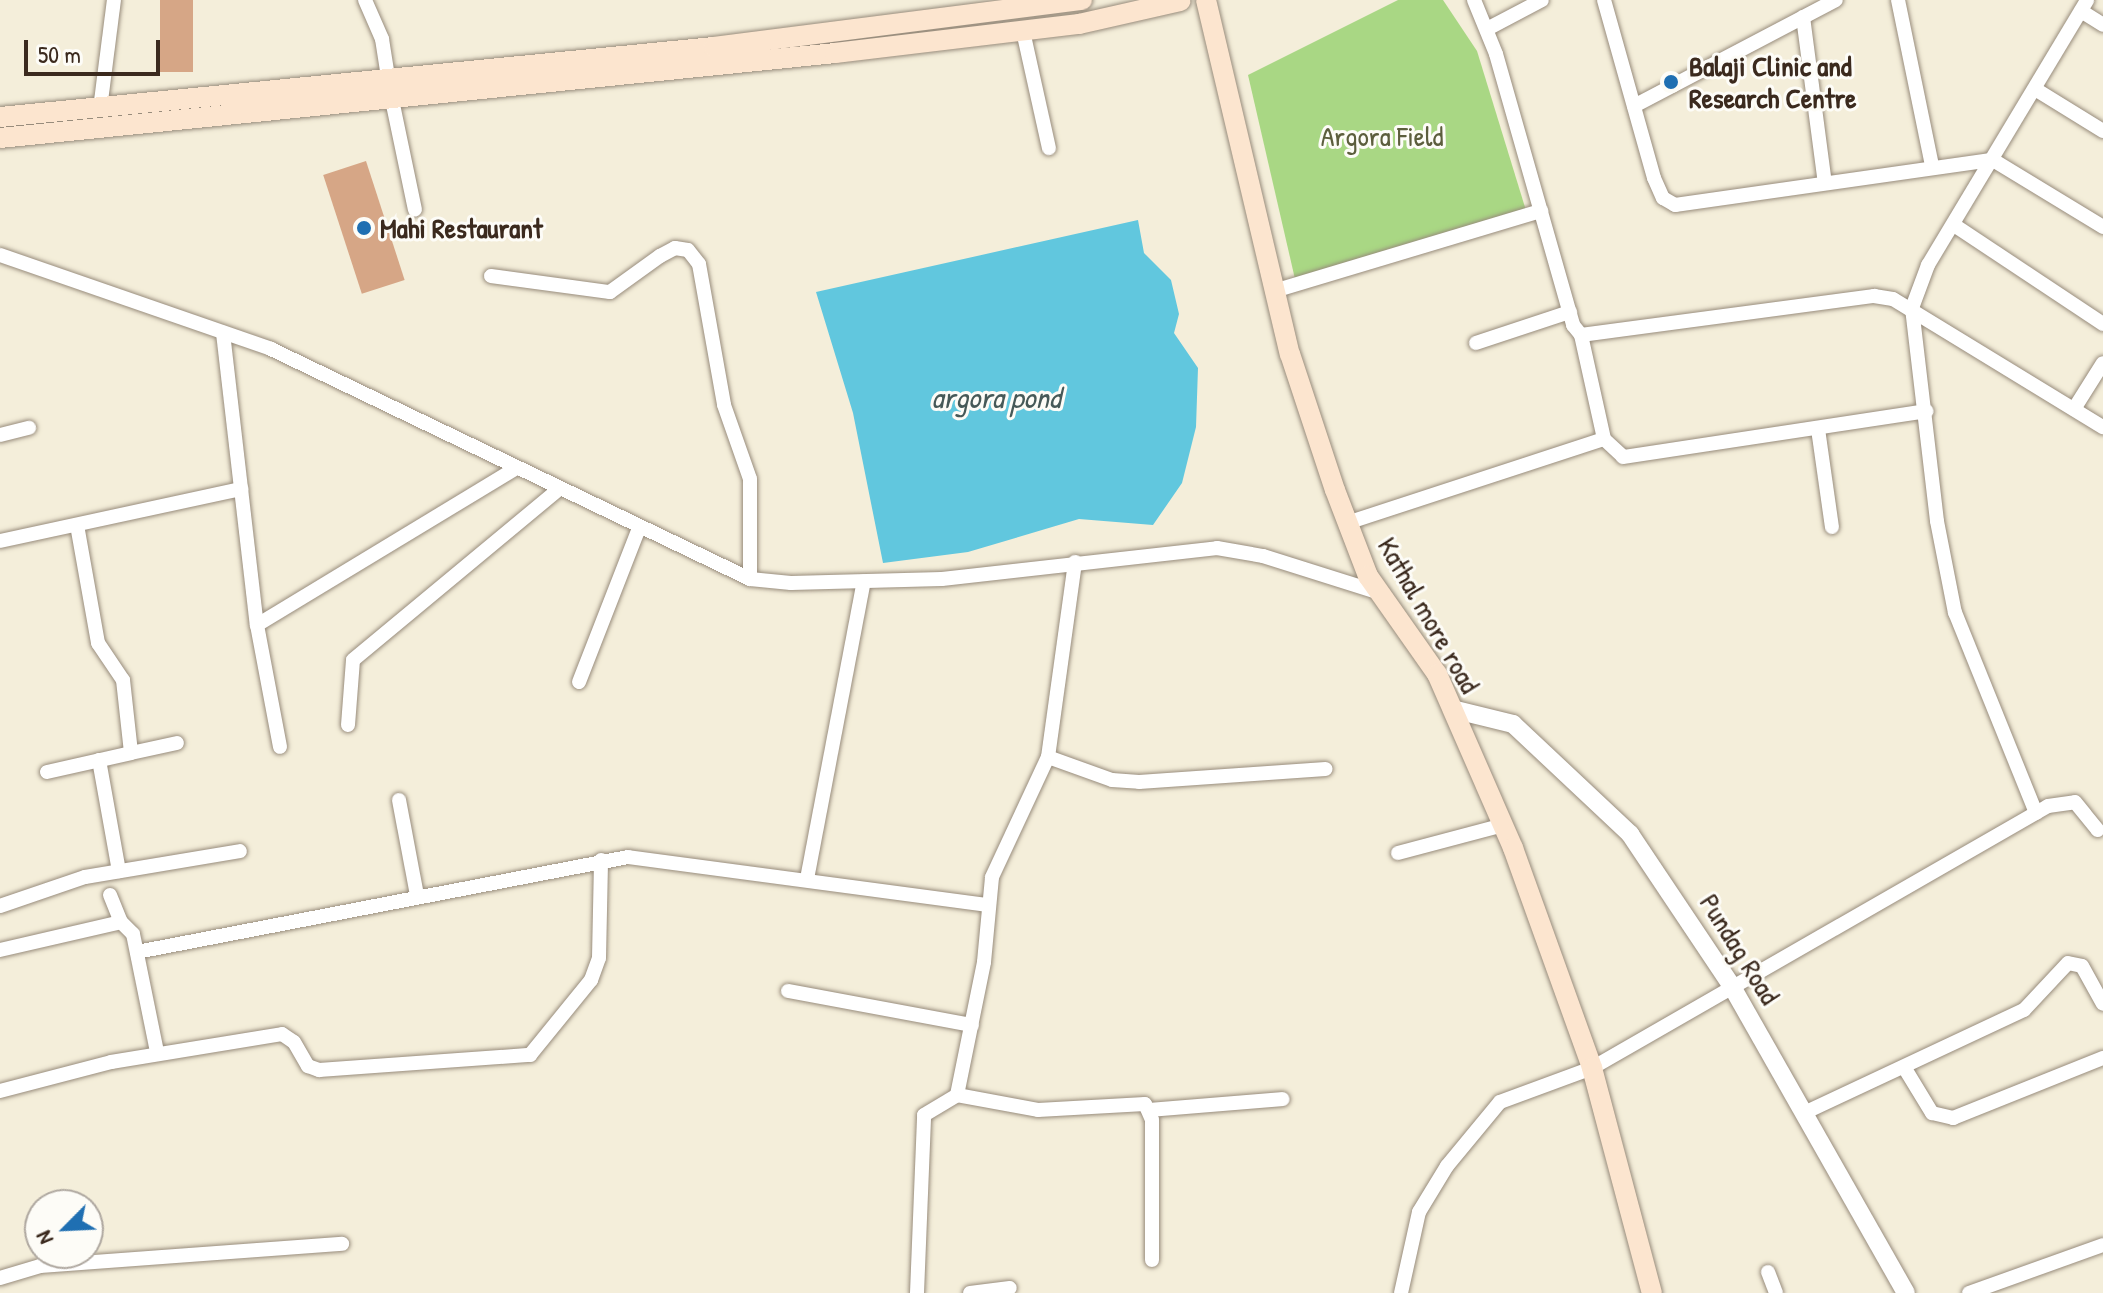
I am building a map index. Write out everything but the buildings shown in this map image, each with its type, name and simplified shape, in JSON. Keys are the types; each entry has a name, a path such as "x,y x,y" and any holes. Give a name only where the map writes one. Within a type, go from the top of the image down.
{"main road":[{"path":"0,138 1082,0"},
{"path":"0,117 390,86 695,70 1023,31 1180,1 1205,0"},
{"name":"Kathal more road","path":"1205,0 1290,354 1347,523 1380,593 1437,674 1503,825 1592,1068 1652,1293"}],"street":[{"path":"100,109 114,0"},
{"path":"365,0 382,39 415,210"},
{"path":"1474,0 1487,29 1570,312 1581,335 1604,439 1623,457 1641,457 1927,411"},
{"path":"1487,29 1542,0"},
{"path":"1604,0 1654,178 1663,198 1675,205 1932,166 1993,160 2103,227"},
{"path":"1634,106 1836,0"},
{"path":"1898,0 1932,166"},
{"path":"2036,813 1955,613 1937,521 1927,411 1912,308 1928,265 2084,6 2103,25"},
{"path":"1803,17 1825,183"},
{"path":"1023,31 1049,148"},
{"path":"2035,89 2103,131"},
{"path":"1274,291 1541,211"},
{"path":"1954,225 2103,324"},
{"path":"491,276 610,292 660,256 675,248 688,250 699,264 724,405 750,479 750,579"},
{"path":"0,255 271,349 750,579 942,579 1217,548 1263,556 1380,593"},
{"path":"1581,335 1874,296 1912,308 2103,427"},
{"path":"1476,343 1570,312"},
{"path":"223,333 257,625 280,747"},
{"path":"2074,409 2103,363"},
{"path":"0,435 29,428"},
{"path":"1818,429 1832,527"},
{"path":"1347,523 1604,439"},
{"path":"257,625 516,468"},
{"path":"0,541 241,489"},
{"path":"348,725 353,660 559,489"},
{"path":"77,525 98,643 123,680 131,753"},
{"path":"579,682 639,528"},
{"path":"957,1095 999,861 1048,757 1075,562"},
{"path":"807,879 864,581"},
{"name":"Pundag Road","path":"1452,709 1513,724 1609,813 1647,858 1731,985 1906,1293"},
{"path":"47,772 177,743"},
{"path":"1048,757 1112,780 1139,782 1326,769"},
{"path":"99,760 119,871"},
{"path":"399,800 417,895"},
{"path":"1401,1293 1419,1212 1479,1125 1500,1102 1592,1068 1731,985 2036,813 2075,802 2098,830"},
{"path":"1398,853 1503,825"},
{"path":"0,906 119,871 240,851"},
{"path":"137,952 601,860 667,859 989,905"},
{"path":"0,1091 157,1052 282,1034 294,1042 308,1066 319,1070 530,1055 591,980 601,935 601,860"},
{"path":"110,895 121,922 133,934 157,1052"},
{"path":"0,950 121,922"},
{"path":"1804,1113 2024,1010 2056,971 2071,962 2082,966 2103,1004"},
{"path":"788,991 972,1025"},
{"path":"1904,1067 1932,1113 1953,1118 2103,1058"},
{"path":"917,1293 924,1115 957,1095 1038,1110 1134,1102 1150,1110 1283,1099"},
{"path":"1150,1110 1152,1260"},
{"path":"0,1278 40,1266 342,1244"},
{"path":"1969,1293 2103,1245"},
{"path":"1768,1272 1776,1293"},
{"path":"970,1293 1010,1288"}],"green space":[{"name":"Argora Field","path":"1398,0 1443,0 1477,51 1528,217 1295,279 1248,75"}],"water":[{"name":"argora pond","path":"1138,220 1144,253 1171,280 1179,314 1174,333 1198,368 1196,427 1182,483 1153,525 1079,519 968,552 883,563 853,413 816,292"}],"place":[{"name":"Balaji Clinic and Research Centre","path":"1671,82"},
{"name":"Mahi Restaurant","path":"364,228"}]}
